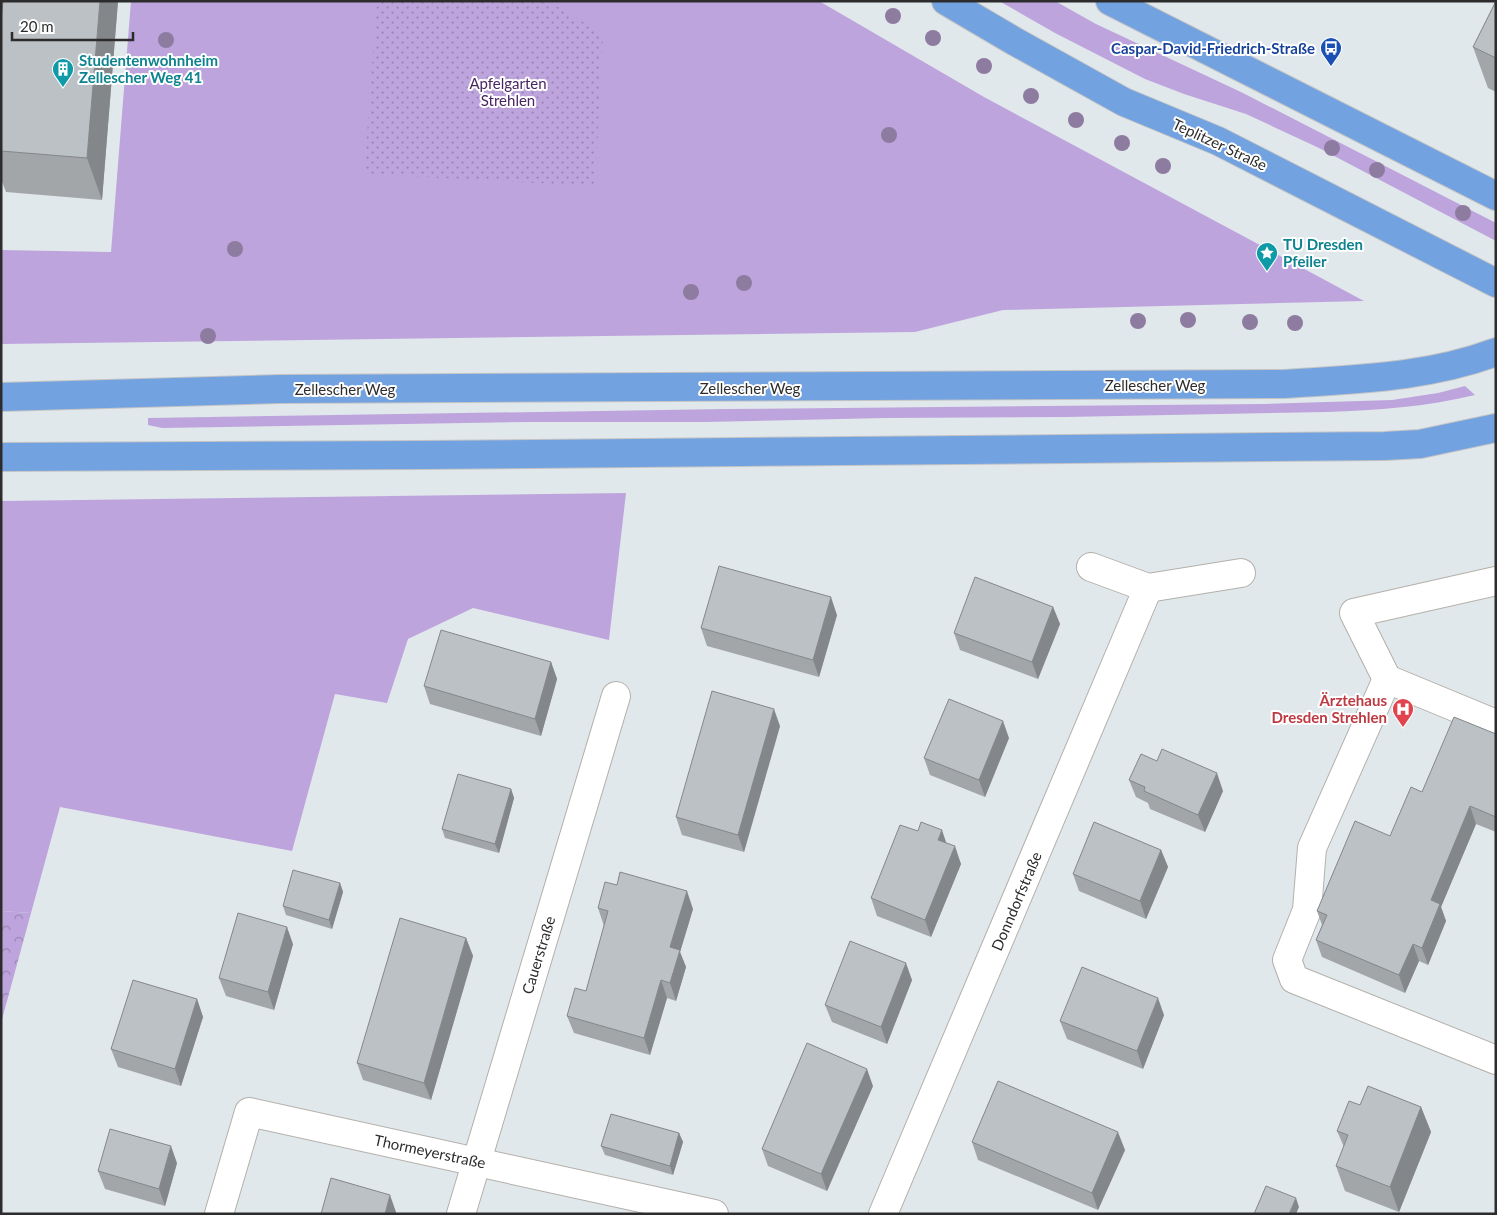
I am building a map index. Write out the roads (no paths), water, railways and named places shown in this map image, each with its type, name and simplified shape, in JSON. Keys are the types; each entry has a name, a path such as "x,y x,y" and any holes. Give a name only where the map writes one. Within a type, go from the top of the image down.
{"main road":[{"name":"Teplitzer Straße","path":"946,1 1124,102 1218,141 1496,283"},
{"path":"1110,1 1496,196"},
{"name":"Zellescher Weg","path":"1,397 280,390 1283,384 1399,376 1470,362 1496,352"},
{"path":"1,457 1385,446 1420,444 1496,428"}],"street":[{"path":"1091,567 1148,588 1241,573"},
{"path":"1496,581 1354,613 1387,679 1496,724"},
{"name":"Donndorfstraße","path":"883,1214 1148,588"},
{"path":"1387,679 1312,848 1307,910 1287,960 1294,979 1496,1060"},
{"name":"Cauerstraße","path":"461,1214 616,696"},
{"name":"Thormeyerstraße","path":"219,1214 249,1112 714,1214"}],"place":[{"name":"Caspar-David-Friedrich-Straße","path":"1331,67"},
{"name":"Studentenwohnheim Zellescher Weg 41","path":"63,88"},
{"name":"TU Dresden Pfeiler","path":"1267,272"},
{"name":"Ärztehaus Dresden Strehlen","path":"1403,728"}],"park label":[{"name":"Apfelgarten Strehlen","path":"508,92"}]}
